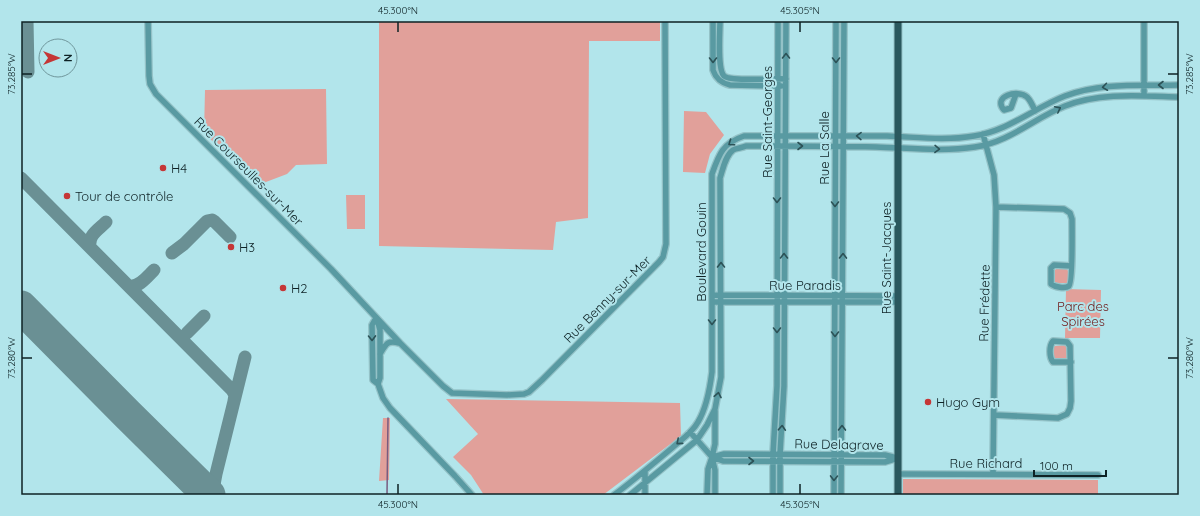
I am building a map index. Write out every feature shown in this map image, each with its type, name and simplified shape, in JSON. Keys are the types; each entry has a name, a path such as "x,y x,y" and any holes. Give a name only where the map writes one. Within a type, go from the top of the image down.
{"main road":[{"name":"Rue Saint-Jacques","path":"898,21 898,495"}],"street":[{"name":"Rue Courseulles-sur-Mer","path":"148,21 148,76 150,84 156,94 326,264 376,318"},
{"name":"Rue Benny-sur-Mer","path":"376,318 443,386 452,393 507,395 524,394 529,392 542,380 659,262 666,244 665,21"},
{"path":"714,21 713,70 715,76 722,78 742,79 786,78"},
{"path":"720,21 720,66 724,84 786,86"},
{"name":"Rue Saint-Georges","path":"773,495 773,454 777,386 778,21"},
{"name":"Rue Saint-Georges","path":"780,495 780,454 784,386 786,21"},
{"name":"Rue La Salle","path":"834,495 836,21"},
{"name":"Rue La Salle","path":"841,495 844,21"},
{"path":"1144,21 1144,96"},
{"path":"836,74 844,74"},
{"name":"Boulevard Gouin","path":"614,495 645,472 690,432 698,422 706,404 712,372 712,174 723,149 734,139 744,136 951,138 975,136 999,130 1065,96 1085,89 1118,86 1179,85"},
{"path":"1118,86 1119,97"},
{"path":"1079,92 1082,100"},
{"path":"1016,94 1022,94 1027,97 1035,111"},
{"name":"Boulevard Gouin","path":"630,495 637,492 697,440 715,409 721,377 720,178 725,162 733,150 746,146 844,146 952,149 977,147 1002,140 1059,109 1082,100 1144,96 1179,97"},
{"name":"Rue Frédette","path":"984,134 994,175 996,207 993,474"},
{"path":"717,160 725,162"},
{"path":"712,192 720,191"},
{"path":"996,207 1064,209 1070,213 1072,219 1071,283 1070,286 1066,287 1054,287 1051,284 1051,268 1054,265 1071,266"},
{"path":"835,222 843,222"},
{"path":"777,223 784,223"},
{"name":"Rue Paradis","path":"712,295 843,296 898,299"},
{"name":"Rue Paradis","path":"712,302 842,302 898,299"},
{"path":"376,318 380,330 380,378 378,384"},
{"path":"376,318 372,325 373,380 378,384 383,398 390,408 472,495"},
{"path":"994,415 1058,418 1067,414 1071,401 1070,346 1069,343 1064,341 1053,341 1051,344 1050,359 1053,362 1070,362"},
{"path":"373,360 380,357 385,345 389,342 400,343"},
{"path":"712,372 721,372"},
{"path":"835,379 842,380"},
{"path":"777,386 784,386"},
{"path":"708,495 708,469 715,444 715,409"},
{"path":"690,432 712,457 715,470 715,495"},
{"name":"Rue Delagrave","path":"712,457 724,454 780,454 885,455 898,458"},
{"name":"Rue Delagrave","path":"712,457 723,461 780,462 885,462 898,458"},
{"path":"645,472 645,495"},
{"name":"Rue Richard","path":"898,474 1098,475"},
{"path":"637,478 637,492"}],"green space":[{"path":"379,21 660,21 660,41 589,41 588,218 556,222 553,250 379,246"},
{"path":"326,89 327,164 296,165 287,174 258,185 204,133 205,90"},
{"path":"684,111 706,112 724,135 710,154 705,173 683,172"},
{"path":"346,195 365,195 365,229 347,229"},
{"path":"1056,269 1067,269 1067,283 1054,282 1054,271"},
{"name":"Parc des Spirées","path":"1066,289 1101,290 1100,338 1065,338"},
{"path":"1066,345 1067,358 1054,359 1053,347"},
{"path":"446,399 680,403 681,436 603,495 484,495 471,475 453,457 478,434"},
{"path":"383,418 390,418 389,480 379,481"},
{"path":"903,479 1098,480 1098,495 903,495"}],"waterway":[{"path":"387,495 388,418"}],"taxiway":[{"path":"27,21 28,72"},
{"path":"21,178 232,390 235,395 234,401"},
{"path":"172,253 184,244 207,221 212,220 215,222 230,237"},
{"path":"90,247 92,236 106,222"},
{"path":"129,286 139,284 154,270"},
{"path":"187,333 204,316"},
{"path":"212,495 245,357"}],"runway":[{"path":"21,307 209,495"}],"place":[{"name":"H4","path":"163,168"},
{"name":"Tour de contrôle","path":"67,196"},
{"name":"H3","path":"231,247"},
{"name":"H2","path":"283,288"},
{"name":"Hugo Gym","path":"928,402"}]}
